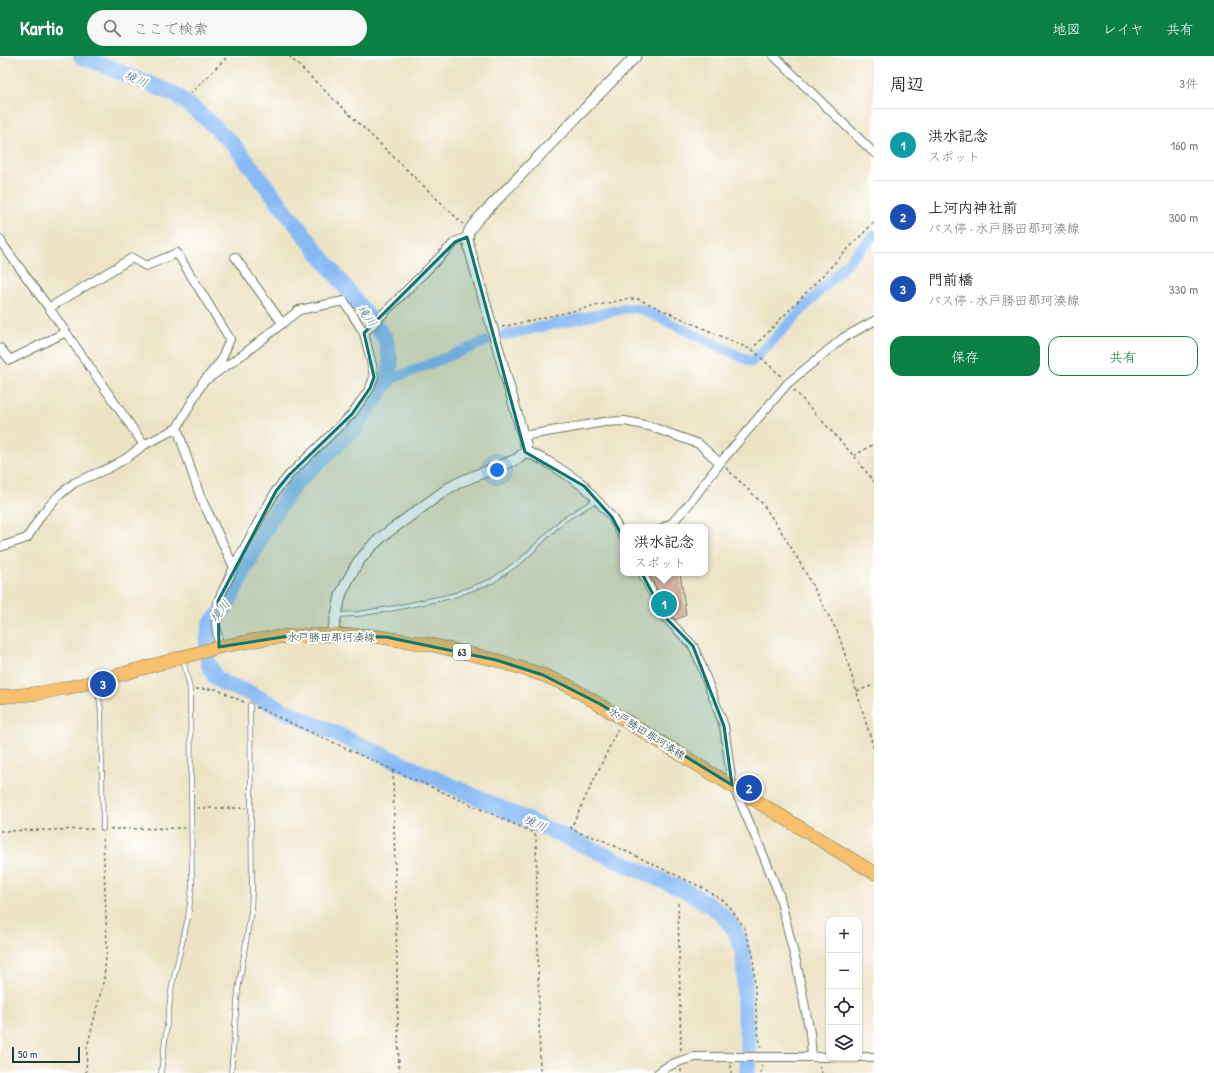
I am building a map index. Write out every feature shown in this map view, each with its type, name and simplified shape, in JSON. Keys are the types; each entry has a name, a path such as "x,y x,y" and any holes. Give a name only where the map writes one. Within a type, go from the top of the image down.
{"main road":[{"name":"水戸勝田那珂湊線","path":"0,697 40,693 97,681 219,647 275,637 367,635 432,645 496,660 543,674 569,686 874,873"}],"street":[{"path":"366,331 455,242 468,234 478,219 636,56"},
{"path":"774,56 874,152"},
{"path":"332,635 341,594 348,578 362,557 371,547 384,535 447,488 517,459 525,452 526,446 468,234"},
{"path":"0,239 144,445"},
{"path":"0,547 27,538 42,514 58,496 74,483 109,468 125,459 144,445 177,428 203,382 221,361 230,339 177,253 146,266 132,258 49,308"},
{"path":"235,257 282,323"},
{"path":"203,382 245,353 299,310 344,301 366,331 374,377 370,388 352,414 289,474 276,491 261,517 218,602 216,623 219,647"},
{"path":"669,524 689,504 720,463 788,383 843,338 874,321"},
{"path":"0,348 10,360 66,332"},
{"path":"523,436 604,422 625,421 649,426 698,444 720,463"},
{"path":"177,428 200,496 234,568"},
{"path":"525,452 536,456 561,470 584,486 612,517 620,532"},
{"path":"644,576 665,617 693,646 724,726 732,785 779,894 797,966 810,1033 812,1057"},
{"path":"862,1057 874,1056"},
{"path":"658,1073 667,1066 681,1060 695,1057 826,1057"}],"lane":[{"path":"336,616 395,608 452,596 492,581 522,560 562,521 596,500"},
{"path":"161,1073 172,985 188,918 192,887 190,689 182,657"},
{"path":"97,681 101,711 103,829"},
{"path":"231,1073 238,991 251,911 250,705"}],"path":[{"path":"190,94 228,56"},
{"path":"289,56 468,234"},
{"path":"751,350 874,222"},
{"path":"493,329 626,299 638,299 754,351 788,383 854,456 874,482"},
{"path":"854,456 874,444"},
{"path":"720,463 762,503 803,568 838,633 874,749"},
{"path":"856,691 874,685"},
{"path":"190,689 216,689 532,832 536,836 540,1073"},
{"path":"624,719 571,828 577,832 600,839 703,888 724,901 731,908 744,928 753,954 761,1073"},
{"path":"393,770 399,1073"},
{"path":"192,808 251,808"},
{"path":"86,1073 87,1048 104,979 107,946 103,829"},
{"path":"678,903 681,1073"}],"highlighted area":[{"path":"467,237 525,452 584,486 612,517 665,617 693,646 724,726 732,785 600,704 543,675 496,660 386,637 289,636 219,647 218,601 276,491 289,475 352,414 370,388 374,377 364,333 455,242"}],"building":[{"path":"650,576 680,576 686,615 675,620 670,614"}],"waterway":[{"name":"境川","path":"81,56 176,95 203,116 234,145 385,338 391,363 387,381 357,426 295,484 268,524 226,607 210,624 207,643"},
{"path":"505,335 623,309 635,308 643,310 752,362 874,235"},
{"path":"387,381 487,341"},
{"name":"境川","path":"208,656 208,662 215,677 225,684 252,694 283,710 690,893 711,906 727,920 734,929 739,938 742,949 744,962 744,1002 748,1048 747,1073"}],"place":[{"name":"洪水記念","path":"664,604"},
{"name":"門前橋","path":"103,684"},
{"name":"上河内神社前","path":"749,788"}]}
